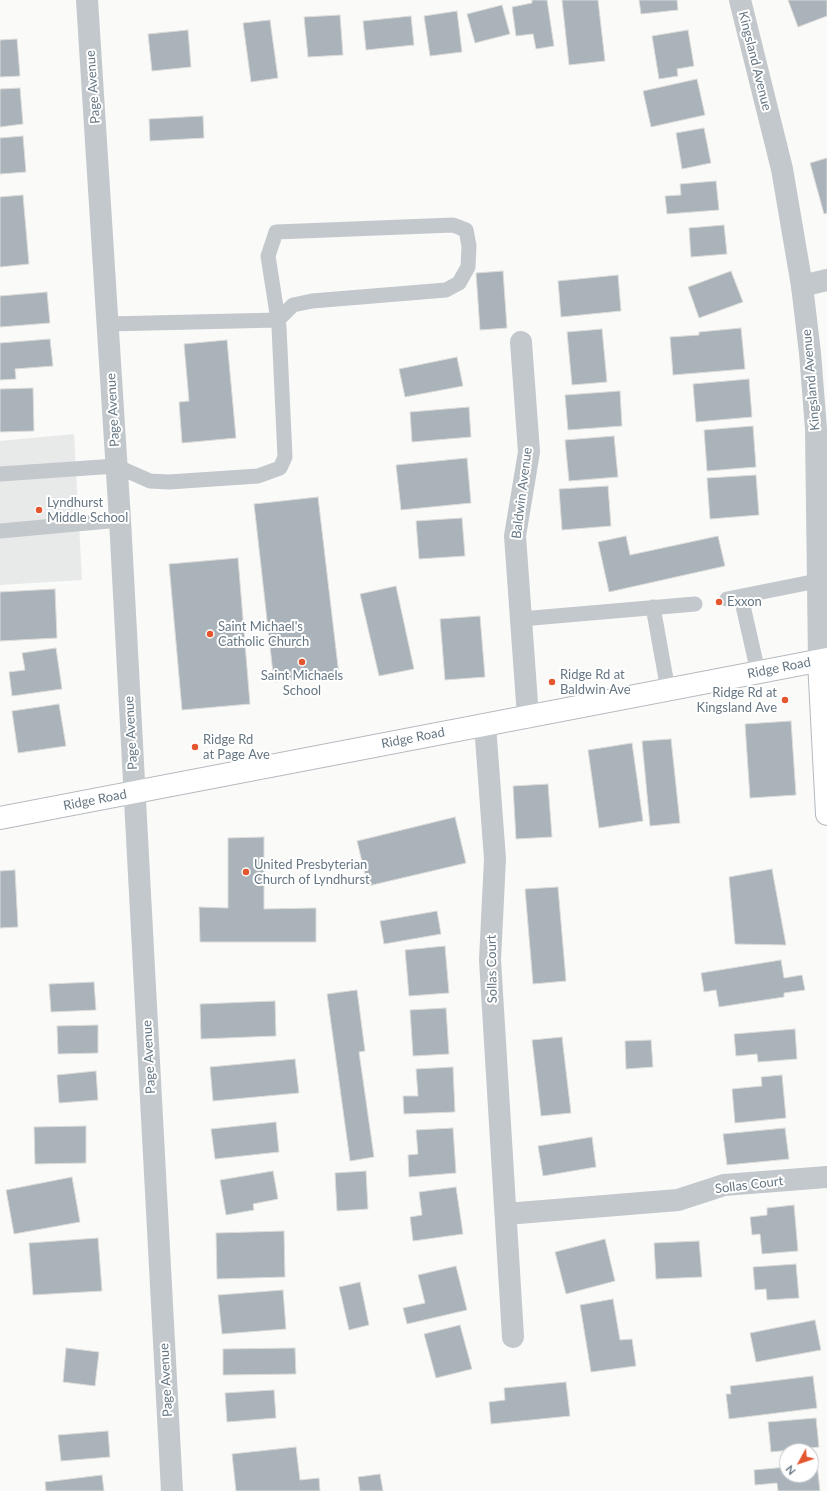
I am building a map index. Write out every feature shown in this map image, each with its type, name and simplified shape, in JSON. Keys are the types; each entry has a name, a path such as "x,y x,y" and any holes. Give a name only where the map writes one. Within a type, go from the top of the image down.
{"main road":[{"name":"Ridge Road","path":"0,818 823,660"},
{"name":"Kingsland Avenue","path":"823,660 827,814"}],"street":[{"name":"Page Avenue","path":"87,0 120,520 172,1491"},
{"name":"Kingsland Avenue","path":"740,0 782,169 802,286 810,353 816,429 817,581 823,660"},
{"path":"802,286 827,280"},
{"name":"Baldwin Avenue","path":"521,342 529,452 515,536 528,716"},
{"name":"Sollas Court","path":"485,725 495,859 490,960 513,1337"},
{"name":"Sollas Court","path":"506,1214 678,1200 724,1185 827,1177"}],"lane":[{"path":"0,474 116,466 150,482 169,482 258,476 280,468 285,457 278,320 268,256 276,232 453,225 466,230 469,246 468,267 459,283 446,290 427,290 312,301 293,305 278,320 108,324"},
{"path":"0,531 120,520"},
{"path":"758,672 734,598 817,581"},
{"path":"521,619 695,604"},
{"path":"653,608 668,690"}],"shaded area":[{"name":"Lyndhurst Middle School","path":"74,434 82,580 0,585 0,441"}],"building":[{"path":"532,0 547,0 554,46 536,49 533,34 516,36 512,7 532,3"},
{"path":"562,0 598,0 605,61 569,65"},
{"path":"639,0 677,0 678,10 641,14"},
{"path":"788,0 827,0 827,16 798,27"},
{"path":"502,5 510,34 475,43 467,14"},
{"path":"457,11 462,52 430,56 424,16"},
{"path":"340,15 343,55 308,57 304,17"},
{"path":"411,16 414,45 366,50 363,21"},
{"path":"270,20 278,78 251,82 243,23"},
{"path":"188,30 191,67 152,71 148,34"},
{"path":"688,30 694,66 677,69 678,76 659,79 652,36"},
{"path":"17,39 20,76 0,77 0,40"},
{"path":"697,79 705,115 651,127 643,91"},
{"path":"20,88 23,124 0,127 0,89"},
{"path":"203,116 204,138 150,141 149,119"},
{"path":"704,128 711,163 682,169 676,133"},
{"path":"23,136 26,172 0,174 0,138"},
{"path":"827,158 827,213 824,214 810,163"},
{"path":"716,181 719,210 667,214 665,196 681,195 680,184"},
{"path":"23,195 29,264 0,267 0,197"},
{"path":"724,225 727,254 691,257 689,228"},
{"path":"503,271 507,328 480,330 476,273"},
{"path":"731,271 743,302 699,318 688,287"},
{"path":"618,275 621,311 561,317 558,281"},
{"path":"47,292 50,323 0,327 0,296"},
{"path":"741,328 745,369 673,375 670,337 699,335 699,332"},
{"path":"602,329 607,382 572,385 567,332"},
{"path":"50,339 53,366 15,369 16,379 0,380 0,343"},
{"path":"227,340 236,438 182,443 179,402 189,401 184,344"},
{"path":"457,357 463,386 405,397 399,369"},
{"path":"749,379 752,417 696,422 693,384"},
{"path":"33,388 34,431 0,432 0,389"},
{"path":"620,391 622,426 568,430 565,395"},
{"path":"469,407 471,437 412,442 410,412"},
{"path":"753,426 756,467 707,471 704,430"},
{"path":"614,436 618,477 569,481 565,440"},
{"path":"467,458 471,503 401,510 396,465"},
{"path":"756,475 759,515 710,519 707,478"},
{"path":"608,486 611,526 562,530 559,489"},
{"path":"318,497 339,675 274,682 254,504"},
{"path":"462,518 465,556 419,559 416,521"},
{"path":"626,536 630,555 718,536 725,566 609,592 598,542"},
{"name":"Saint Michael's Catholic Church","path":"238,558 250,704 182,710 169,564"},
{"path":"396,586 414,669 379,676 360,594"},
{"path":"55,589 57,638 0,641 0,592"},
{"path":"480,616 485,677 445,680 440,619"},
{"path":"56,648 62,689 12,696 9,672 25,670 22,653"},
{"path":"59,704 66,746 18,753 12,711"},
{"path":"791,721 796,795 750,798 745,724"},
{"path":"671,739 680,823 650,826 642,741"},
{"path":"632,743 643,821 599,828 588,750"},
{"path":"548,784 552,837 516,839 513,786"},
{"path":"455,817 466,863 368,886 357,841"},
{"name":"United Presbyterian Church of Lyndhurst","path":"264,837 264,909 316,908 316,942 200,942 199,907 228,908 228,838"},
{"path":"772,869 786,945 735,944 729,877"},
{"path":"15,870 18,927 0,928 0,871"},
{"path":"558,887 566,981 533,984 525,889"},
{"path":"437,911 441,934 384,944 380,921"},
{"path":"445,946 449,993 409,996 405,950"},
{"path":"781,960 784,978 802,975 805,990 784,993 784,997 719,1007 716,990 704,992 701,973"},
{"path":"94,982 96,1010 51,1012 49,984"},
{"path":"357,990 365,1051 359,1052 374,1157 350,1161 327,994"},
{"path":"275,1001 276,1036 201,1039 200,1004"},
{"path":"446,1008 449,1054 413,1056 410,1010"},
{"path":"98,1025 98,1053 58,1054 57,1026"},
{"path":"795,1029 797,1059 758,1062 757,1054 736,1056 734,1034"},
{"path":"562,1037 571,1113 541,1116 532,1040"},
{"path":"651,1040 653,1067 626,1069 625,1041"},
{"path":"295,1059 299,1093 213,1101 210,1067"},
{"path":"453,1067 455,1112 404,1114 403,1096 418,1096 416,1069"},
{"path":"96,1071 98,1100 59,1103 57,1075"},
{"path":"782,1075 786,1118 735,1123 732,1089 762,1086 761,1077"},
{"path":"276,1122 279,1152 215,1159 211,1129"},
{"path":"86,1126 86,1163 35,1164 34,1127"},
{"path":"453,1128 456,1173 409,1177 408,1155 418,1154 416,1130"},
{"path":"785,1128 789,1159 727,1165 723,1134"},
{"path":"592,1137 596,1167 543,1176 538,1146"},
{"path":"273,1171 278,1199 253,1204 254,1210 226,1215 220,1180"},
{"path":"366,1171 368,1209 337,1211 335,1173"},
{"path":"72,1177 80,1222 14,1234 6,1190"},
{"path":"456,1187 463,1234 413,1241 410,1217 422,1215 419,1192"},
{"path":"794,1205 798,1251 762,1254 760,1234 752,1235 750,1217 767,1215 767,1208"},
{"path":"284,1231 285,1277 217,1279 216,1233"},
{"path":"98,1238 102,1291 33,1295 29,1243"},
{"path":"605,1239 615,1281 566,1294 555,1252"},
{"path":"699,1241 702,1277 656,1279 654,1243"},
{"path":"796,1264 799,1298 767,1300 766,1289 755,1290 753,1267"},
{"path":"456,1266 467,1310 407,1324 403,1308 425,1303 418,1275"},
{"path":"360,1282 369,1325 349,1330 339,1287"},
{"path":"283,1290 286,1329 222,1334 218,1295"},
{"path":"613,1299 620,1340 632,1339 636,1366 591,1372 580,1305"},
{"path":"815,1320 821,1350 756,1362 750,1333"},
{"path":"460,1325 472,1369 436,1378 424,1334"},
{"path":"66,1348 99,1352 95,1386 63,1382"},
{"path":"295,1348 296,1374 223,1375 223,1349"},
{"path":"813,1376 817,1408 729,1419 726,1394 731,1394 730,1386"},
{"path":"566,1382 570,1416 491,1424 489,1402 505,1400 504,1388"},
{"path":"274,1390 276,1418 227,1422 225,1393"},
{"path":"816,1418 819,1443 779,1443 779,1451 771,1452 768,1422"},
{"path":"108,1431 110,1457 61,1461 58,1435"},
{"path":"296,1447 300,1480 319,1478 320,1491 236,1491 232,1454"},
{"path":"779,1468 779,1483 819,1482 820,1491 778,1491 777,1483 755,1485 754,1470"},
{"path":"380,1474 383,1491 360,1491 358,1477"},
{"path":"102,1475 104,1491 46,1491 45,1482"}],"place":[{"name":"Lyndhurst Middle School","path":"39,510"},
{"name":"Exxon","path":"719,602"},
{"name":"Saint Michael's Catholic Church","path":"210,634"},
{"name":"Saint Michaels School","path":"302,662"},
{"name":"Ridge Rd at Baldwin Ave","path":"552,682"},
{"name":"Ridge Rd at Kingsland Ave","path":"785,700"},
{"name":"Ridge Rd at Page Ave","path":"195,747"},
{"name":"United Presbyterian Church of Lyndhurst","path":"246,872"}]}
